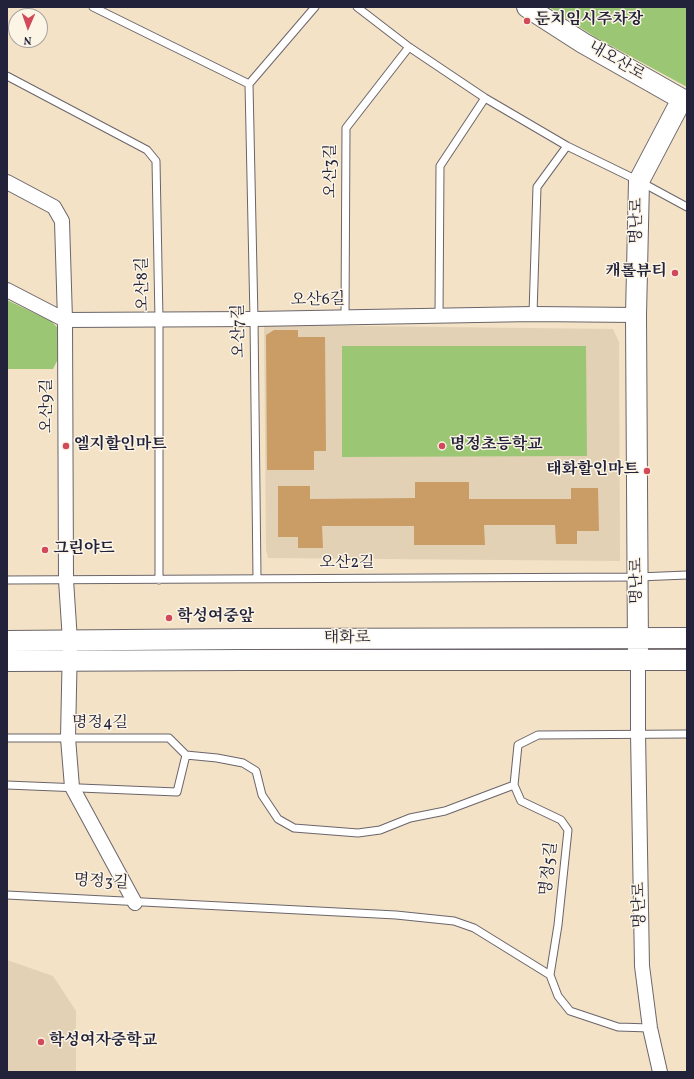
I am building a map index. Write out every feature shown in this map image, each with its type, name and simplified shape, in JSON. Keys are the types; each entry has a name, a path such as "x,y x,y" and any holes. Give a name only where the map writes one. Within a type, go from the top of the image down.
{"main road":[{"name":"내오산로","path":"527,7 583,43 685,101"},
{"name":"명난로","path":"638,660 636,315 640,181 685,101"},
{"name":"태화로","path":"7,641 687,638"},
{"name":"태화로","path":"7,661 687,660"}],"street":[{"name":"오산9길","path":"7,182 54,207 62,221 66,580 70,661"},
{"name":"오산6길","path":"7,290 64,320 345,318 533,314 636,315"},
{"name":"명난로","path":"638,660 642,966 650,1028 660,1072"},
{"name":"명정3길","path":"70,661 68,738 72,787 135,902"}],"lane":[{"path":"93,7 248,84 315,7"},
{"path":"357,7 409,47 485,98 567,146 640,181 687,207"},
{"name":"오산3길","path":"345,318 346,128 409,47"},
{"name":"오산8길","path":"7,76 147,150 156,161 159,320 159,580"},
{"name":"오산7길","path":"248,84 254,319 257,578"},
{"path":"439,316 440,166 485,98"},
{"path":"533,314 537,187 567,146"},
{"name":"오산2길","path":"7,580 638,577 687,575"},
{"path":"7,785 177,792 186,755 217,758 243,763 256,771 262,795 278,819 294,828 358,833 380,830 410,818 445,811 514,785 518,745 538,735 687,734"},
{"name":"명정4길","path":"7,738 169,738 186,755"},
{"name":"명정5길","path":"514,785 521,802 561,820 568,830 558,925 550,976"},
{"name":"명정3길","path":"7,896 135,902"},
{"path":"135,902 396,915 454,921 474,928 550,976 558,996 570,1011 618,1027 650,1028"}],"shaded area":[{"name":"명정초등학교","path":"264,325 613,329 619,342 620,561 268,558 266,550"},
{"name":"학성여자중학교","path":"7,960 53,976 76,1011 76,1072 7,1072"}],"green space":[{"path":"549,7 687,7 687,87 595,37"},
{"path":"7,300 51,321 57,327 58,359 53,369 7,369"},
{"path":"342,346 586,346 587,456 342,457"}],"building":[{"path":"274,330 298,330 298,337 325,337 326,451 314,451 314,470 267,470 266,335"},
{"path":"415,482 469,482 469,499 571,499 571,488 598,488 599,531 577,531 577,544 556,544 555,525 484,525 485,545 414,545 414,526 322,526 323,548 298,548 298,537 278,537 278,486 310,486 310,499 415,498"}],"place":[{"name":"둔치임시주차장","path":"527,21"},
{"name":"캐롤뷰티","path":"675,273"},
{"name":"엘지할인마트","path":"66,446"},
{"name":"명정초등학교","path":"442,446"},
{"name":"태화할인마트","path":"647,471"},
{"name":"그린야드","path":"45,550"},
{"name":"학성여중앞","path":"169,618"},
{"name":"학성여자중학교","path":"41,1042"}]}
